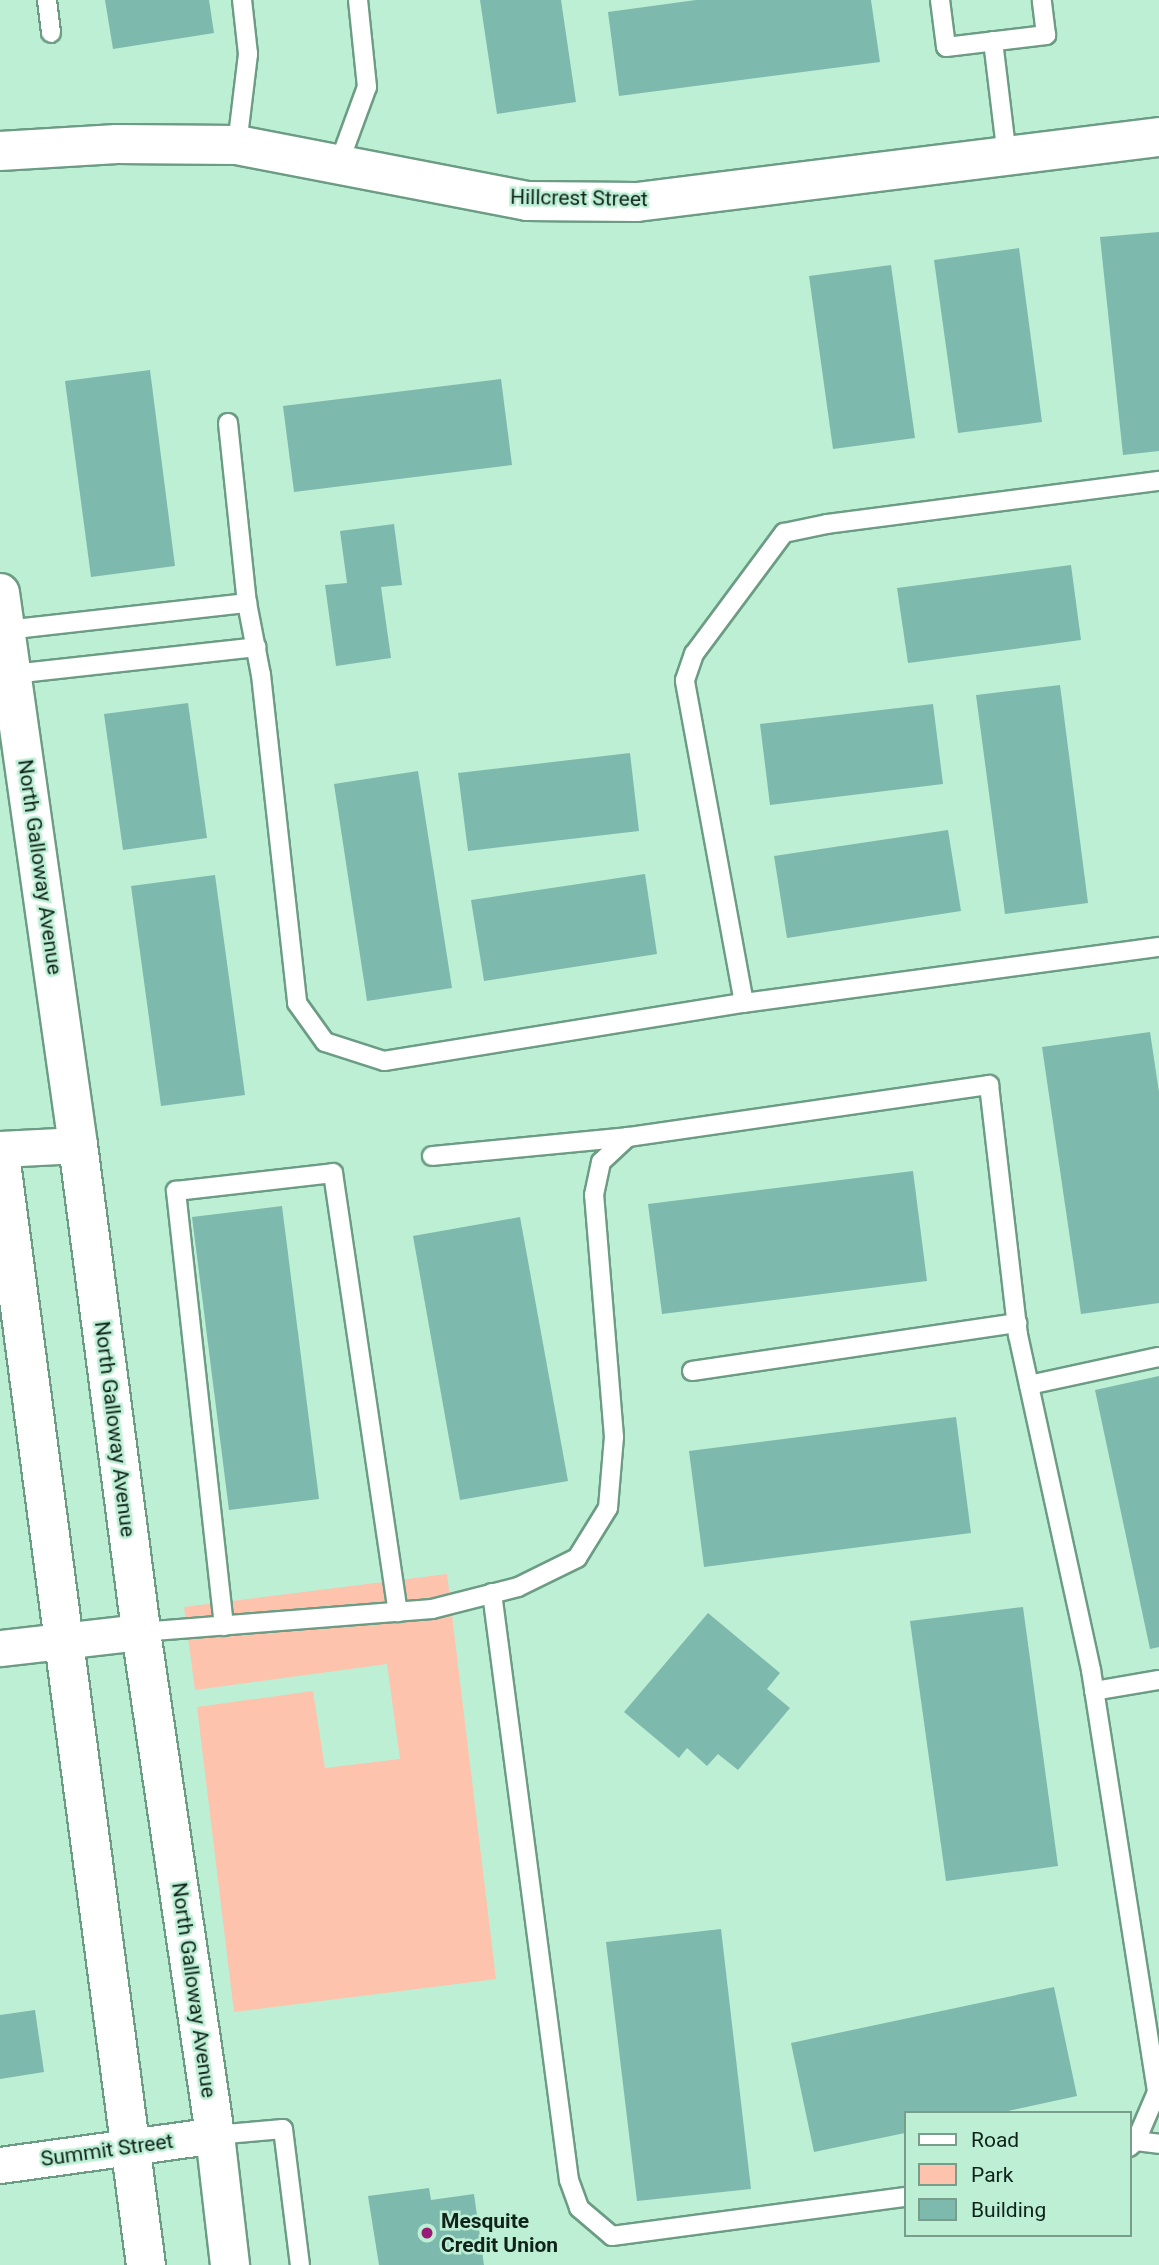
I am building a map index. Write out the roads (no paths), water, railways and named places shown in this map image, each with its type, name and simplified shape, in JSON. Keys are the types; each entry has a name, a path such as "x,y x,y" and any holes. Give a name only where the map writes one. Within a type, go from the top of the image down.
{"main road":[{"name":"Hillcrest Street","path":"0,150 117,144 237,145 527,201 637,202 1159,137"},
{"name":"North Galloway Avenue","path":"0,593 6,673 78,1145 141,1632 215,2135 230,2265"},
{"path":"0,1155 146,2265"}],"street":[{"path":"0,1149 78,1145"},
{"path":"0,1648 141,1632"},
{"name":"Summit Street","path":"0,2165 215,2135"}],"lane":[{"path":"47,0 51,33"},
{"path":"237,145 248,54 242,0"},
{"path":"339,163 367,87 358,0"},
{"path":"940,0 946,47 1046,35 1042,0"},
{"path":"993,41 1007,156"},
{"path":"228,423 247,603 257,647 297,1003 325,1042 384,1061 744,1003 1159,947"},
{"path":"744,1003 685,680 694,654 784,533 827,524 1159,481"},
{"path":"3,631 247,603"},
{"path":"6,673 257,647"},
{"path":"432,1157 628,1137 989,1085 1017,1323 1094,1691 1152,2016 1157,2092 1133,2144 1159,2144"},
{"path":"141,1632 432,1609 518,1587 577,1558 608,1508 614,1437 594,1195 601,1162 628,1137"},
{"path":"224,1626 176,1191 333,1173 398,1612"},
{"path":"692,1371 1017,1323"},
{"path":"1029,1385 1159,1357"},
{"path":"492,1593 569,2180 579,2208 612,2236 904,2196"},
{"path":"1094,1691 1159,1680"},
{"path":"215,2135 283,2129 300,2265"}],"place":[{"name":"Mesquite Credit Union","path":"427,2233"}]}
